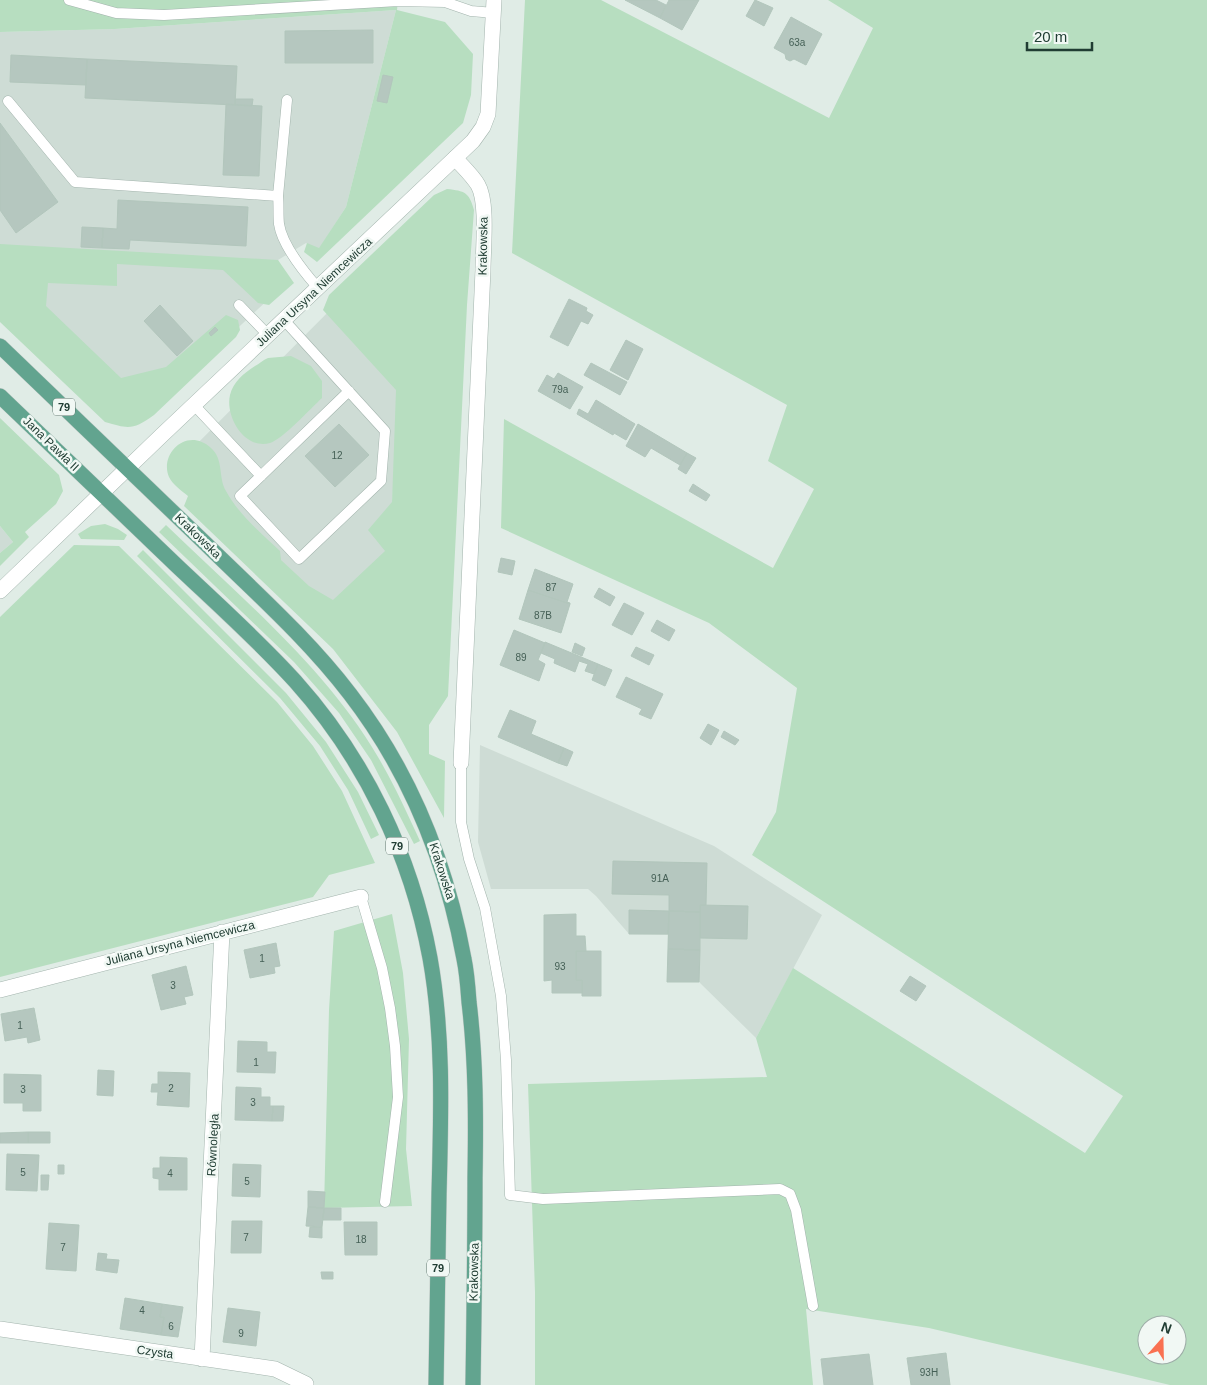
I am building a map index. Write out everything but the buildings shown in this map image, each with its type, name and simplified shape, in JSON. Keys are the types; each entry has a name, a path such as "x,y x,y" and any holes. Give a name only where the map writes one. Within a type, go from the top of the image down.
{"main road":[{"name":"79","path":"0,346 127,468"},
{"name":"Jana Pawła II","path":"0,396 101,493"},
{"name":"Krakowska","path":"127,468 279,616 338,680 377,732 390,753 413,795 430,835 452,902 462,945 473,1037 476,1110 473,1385"},
{"name":"79","path":"101,493 250,636 310,699 349,751 375,796 402,856 415,898 430,959 438,1032 440,1134 436,1385"}],"street":[{"name":"Juliana Ursyna Niemcewicza","path":"101,493 478,135 486,120 488,108 494,6"},
{"name":"Krakowska","path":"455,158 478,184 482,192 484,210 461,763"},
{"path":"0,591 101,493"},
{"name":"Juliana Ursyna Niemcewicza","path":"0,990 361,897"},
{"name":"Równoległa","path":"202,1359 222,932"},
{"name":"Czysta","path":"0,1329 275,1369 306,1384"}],"lane":[{"path":"69,0 116,13 164,15 398,1 445,2 471,10 494,6"},
{"path":"287,100 278,196 279,225 291,252 307,276 318,288"},
{"path":"8,101 75,182 278,196"},
{"path":"240,304 268,335"},
{"path":"284,320 385,431 381,481 299,559 240,496 348,391"},
{"path":"194,405 261,476"},
{"path":"461,763 461,822 468,859 485,908 501,996 506,1060 510,1195 543,1199 780,1188 790,1194 796,1210 813,1306"},
{"path":"361,897 382,968 396,1046 398,1097 385,1202"}],"shaded area":[{"path":"396,10 346,207 319,249 306,243 278,260 287,282 169,392 119,403 0,286 0,32 115,29"},
{"path":"404,239 385,669 180,461 347,293"},
{"path":"0,526 13,542 0,553"},
{"path":"480,745 714,846 822,915 756,1038 699,982 667,982 668,935 629,934 588,889 491,889 478,842"}],"green space":[{"path":"0,0 398,0 397,10 445,22 473,54 471,95 463,123 317,262 304,252 307,243 319,248 346,207 396,10 115,29 0,32"},
{"path":"525,0 601,0 829,118 873,28 828,0 1207,0 1207,1385 1170,1385 929,1328 806,1309 813,1385 535,1385 535,1292 528,1084 767,1077 756,1038 793,968 1085,1153 1123,1096 752,855 776,812 797,688 709,623 501,528 504,419 773,568 814,489 768,461 787,405 512,253"},
{"path":"447,189 462,192 468,196 474,210 467,305 448,696 429,725 429,754 445,761 444,818 397,732 333,649 184,506 188,496 172,482 167,468 172,452 185,441 202,442 211,448 218,458 226,491 237,508 280,551 281,560 309,586 333,600 385,551 368,530 392,502 396,390 323,310 329,295 434,195"},
{"path":"0,244 278,260 294,283 269,305 258,303 223,270 117,264 117,286 48,283 46,306 121,378 166,367 226,315 238,320 240,330 236,337 154,415 136,426 126,427 105,422 0,322"},
{"path":"291,356 311,366 322,381 322,398 276,440 261,444 252,441 238,430 230,412 231,390 243,375 264,360"},
{"path":"0,418 59,475 63,491 56,504 25,532 29,537 0,566 0,553 13,542 0,526"},
{"path":"105,524 127,535 124,540 81,539 78,534 91,526"},
{"path":"166,525 280,634 333,693 357,724 378,757 420,841 414,844 371,760 339,713 294,662 159,532"},
{"path":"74,545 119,546 277,702 313,746 342,791 375,863 329,875 313,897 0,977 0,617"},
{"path":"143,550 286,693 326,742 358,792 379,835 371,839 348,790 320,746 280,698 137,556"},
{"path":"392,914 403,973 409,1039 406,1149 412,1206 324,1208 329,1010 334,931"}]}
